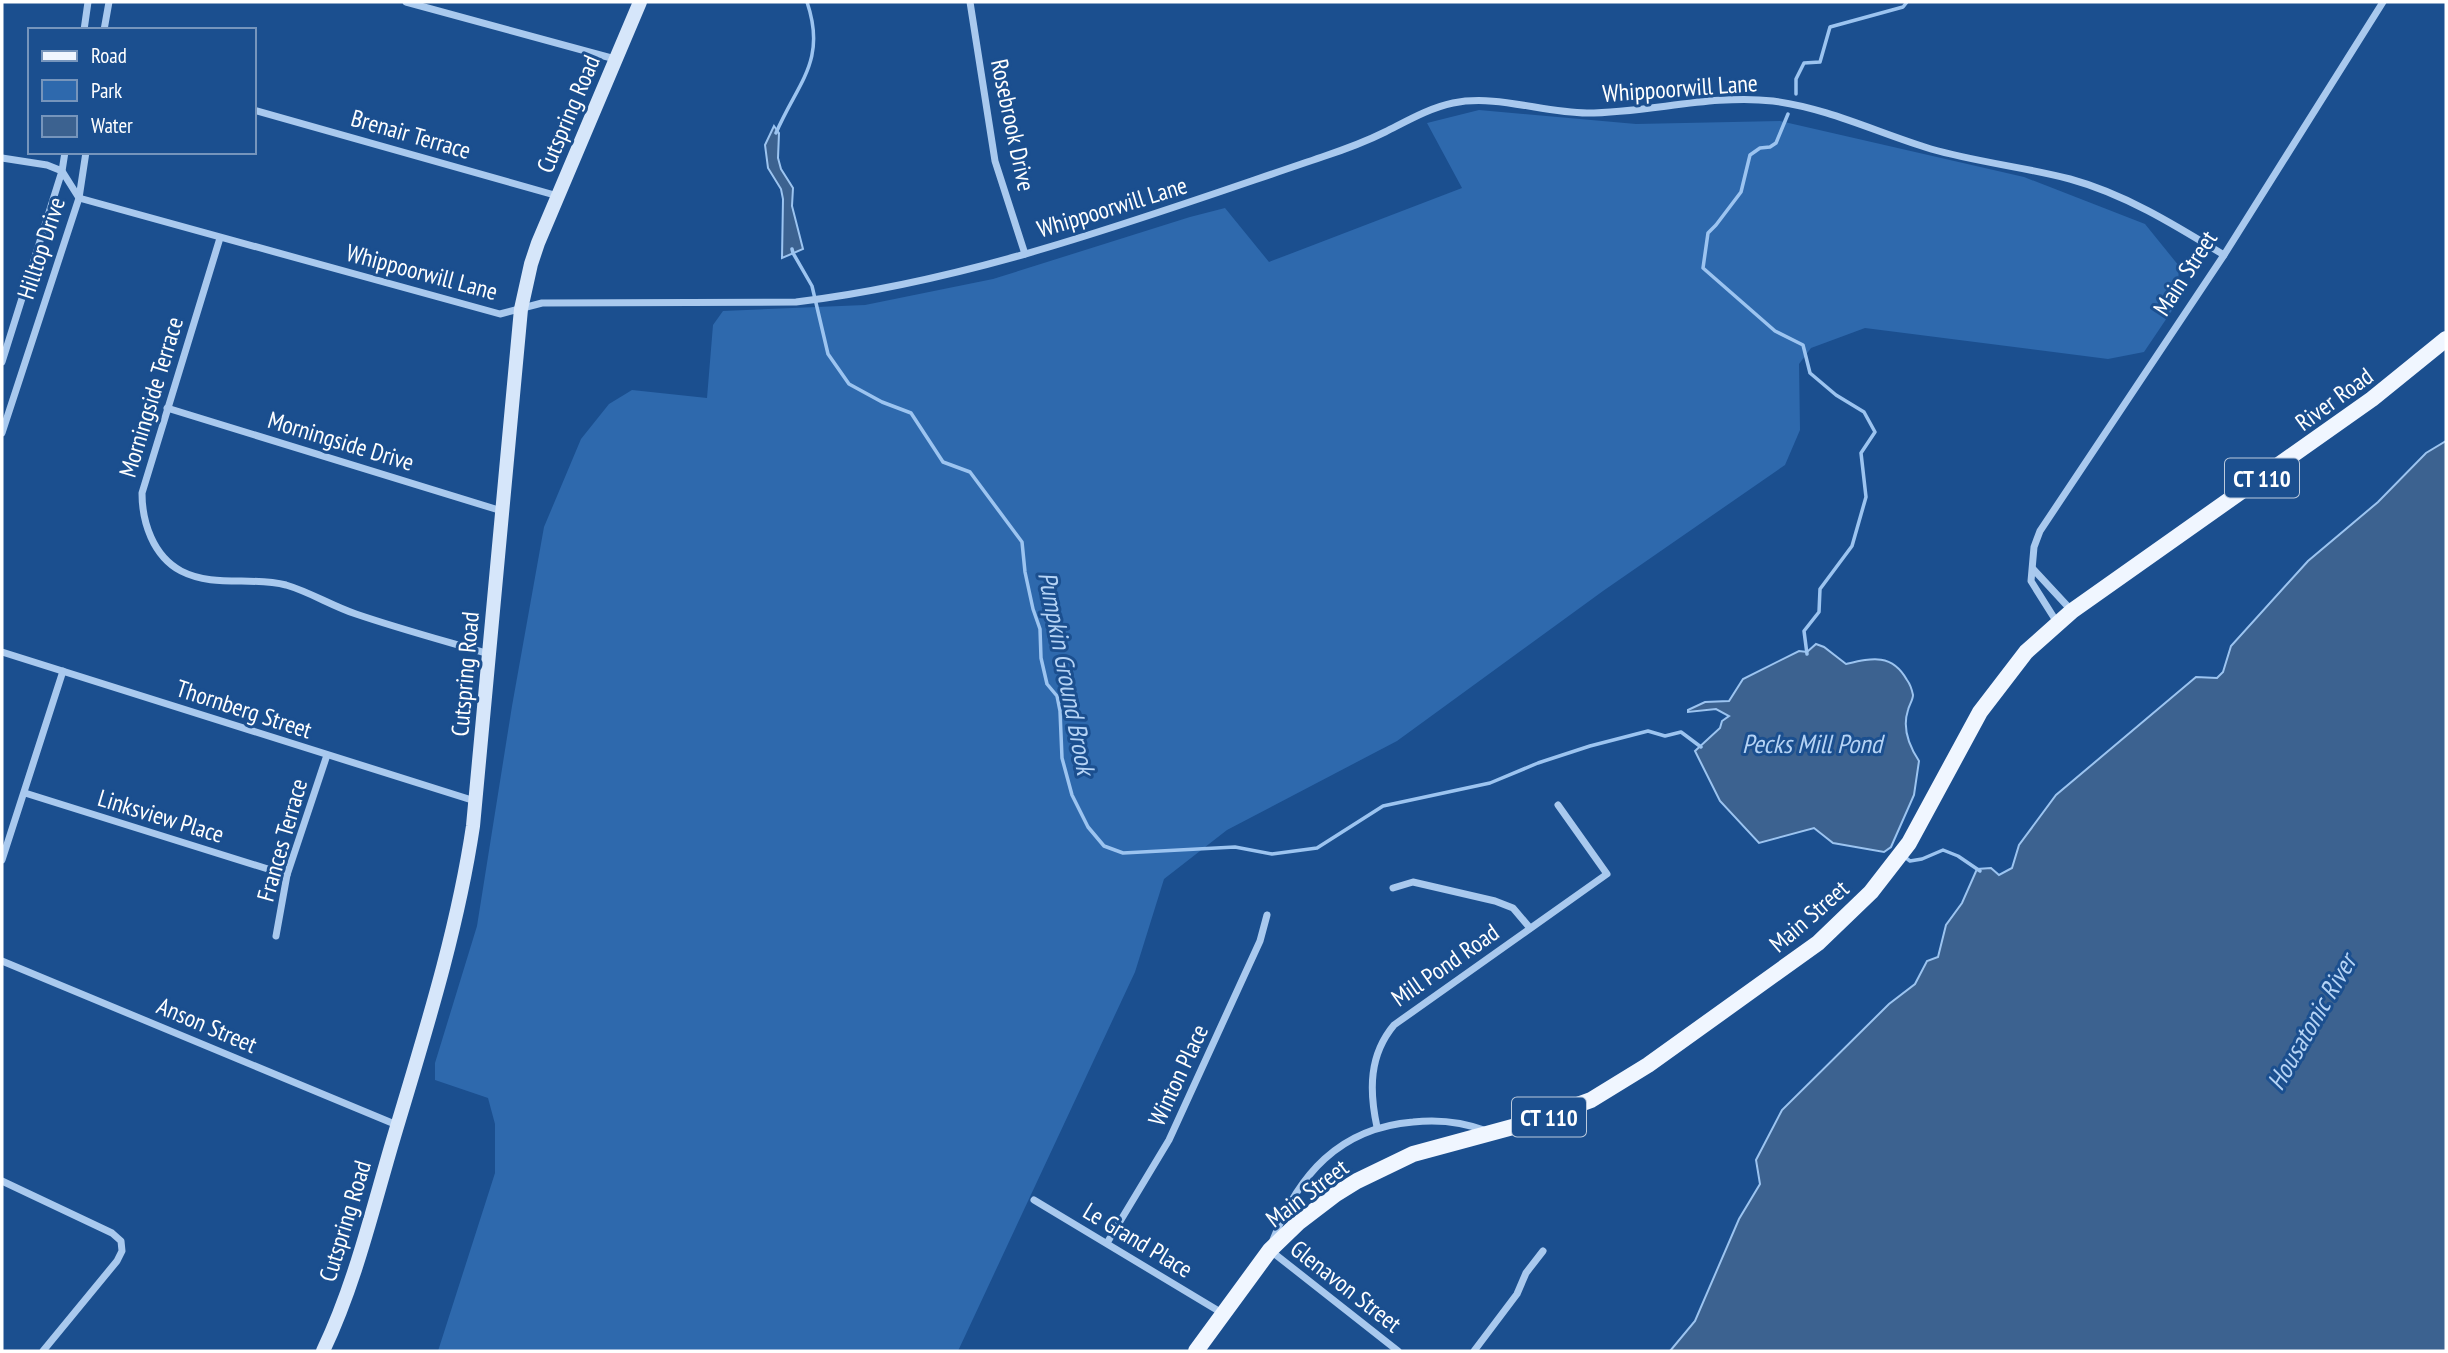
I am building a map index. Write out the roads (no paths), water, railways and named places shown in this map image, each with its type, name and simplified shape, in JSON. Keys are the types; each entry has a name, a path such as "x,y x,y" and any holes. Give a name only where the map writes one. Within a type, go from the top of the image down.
{"main road":[{"name":"River Road","path":"2072,611 2372,399 2446,339"},
{"name":"Main Street","path":"1196,1351 1270,1250 1298,1223 1356,1181 1413,1154 1570,1109 1611,1089 1818,943 1871,892 1901,854 1992,693 2025,652 2072,611"}],"street":[{"path":"84,28 88,2"},
{"path":"104,28 109,2"},
{"path":"406,2 615,60"},
{"name":"Cutspring Road","path":"323,1351 346,1297 398,1125 464,887 475,801 521,309 531,264 640,2"},
{"name":"Rosebrook Drive","path":"971,2 995,161 1025,254"},
{"name":"Main Street","path":"2058,624 2032,584 2034,548 2045,522 2224,255 2383,2"},
{"name":"Whippoorwill Lane","path":"79,198 500,314 542,303 796,302 832,298 910,282 1025,254 1158,214 1337,152 1423,113 1457,102 1481,101 1570,112 1606,113 1732,100 1772,101 1804,107 1932,149 2071,179 2127,201 2224,255"},
{"name":"Brenair Terrace","path":"256,111 558,195"},
{"name":"Hilltop Drive","path":"2,362 62,171 65,154"},
{"name":"Hilltop Drive","path":"2,433 79,198 86,154"},
{"path":"2,158 62,171 79,198"},
{"name":"Morningside Terrace","path":"220,238 145,481 142,507 144,522 157,547 179,570 216,581 271,582 287,586 355,614 489,654"},
{"name":"Morningside Drive","path":"167,408 502,511"},
{"path":"2034,569 2072,611"},
{"name":"Thornberg Street","path":"2,652 475,801"},
{"path":"2,860 63,671"},
{"name":"Frances Terrace","path":"276,936 287,875 327,755"},
{"name":"Linksview Place","path":"24,793 287,875"},
{"name":"Mill Pond Road","path":"1377,1127 1373,1107 1376,1055 1383,1039 1394,1025 1607,874 1558,805"},
{"path":"1393,888 1413,882 1495,901 1513,908 1530,928"},
{"name":"Winton Place","path":"1107,1242 1169,1140 1260,942 1267,915"},
{"name":"Anson Street","path":"2,961 398,1125"},
{"name":"Main Street","path":"1270,1250 1284,1212 1307,1177 1344,1143 1377,1127 1399,1123 1467,1123 1491,1132"},
{"path":"2,1181 112,1233 121,1241 122,1251 117,1261 43,1351"},
{"name":"Le Grand Place","path":"1034,1200 1222,1313"},
{"name":"Glenavon Street","path":"1270,1250 1398,1351"},
{"path":"1474,1351 1517,1294 1526,1273 1543,1251"}],"water":[{"path":"774,126 779,133 778,158 781,169 793,188 792,206 803,249 782,258 783,199 781,189 768,168 765,145"},
{"name":"Housatonic River","path":"2446,441 2446,1351 1670,1351 1695,1321 1739,1219 1760,1184 1756,1160 1782,1110 1889,1004 1915,984 1927,961 1938,957 1946,925 1962,903 1977,869 1991,868 1999,875 2012,868 2019,845 2056,795 2196,677 2217,678 2223,672 2231,646 2308,561 2378,502 2426,453"},
{"name":"Pecks Mill Pond","path":"1816,644 1846,664 1873,659 1888,661 1901,671 1911,689 1913,697 1906,717 1906,730 1919,761 1914,795 1891,847 1884,852 1833,843 1814,828 1759,843 1720,801 1695,751 1729,716 1716,709 1688,710 1705,702 1729,701 1743,679 1799,651 1807,652"}],"waterway":[{"name":"Pumpkin Ground Brook","path":"776,133 801,85 812,56 814,40 807,2"},
{"path":"1796,94 1796,79 1804,63 1820,62 1830,27 1903,7 1907,2"},
{"path":"1788,114 1776,143 1760,148 1750,155 1741,192 1708,233 1703,268 1775,331 1803,345 1810,373 1836,395 1864,412 1875,432 1861,453 1866,497 1852,546 1820,589 1819,612 1804,631 1807,654"},
{"name":"Pumpkin Ground Brook","path":"792,249 812,286 828,354 849,384 882,402 911,413 943,462 970,472 1022,542 1025,572 1040,629 1041,658 1047,684 1057,696 1060,711 1062,758 1072,795 1088,827 1104,846 1123,853 1235,847 1272,854 1317,848 1383,806 1490,783 1538,763 1590,746 1648,731 1665,736 1681,732 1701,747"},
{"path":"1906,858 1910,861 1922,859 1943,850 1958,856 1980,871"}]}
